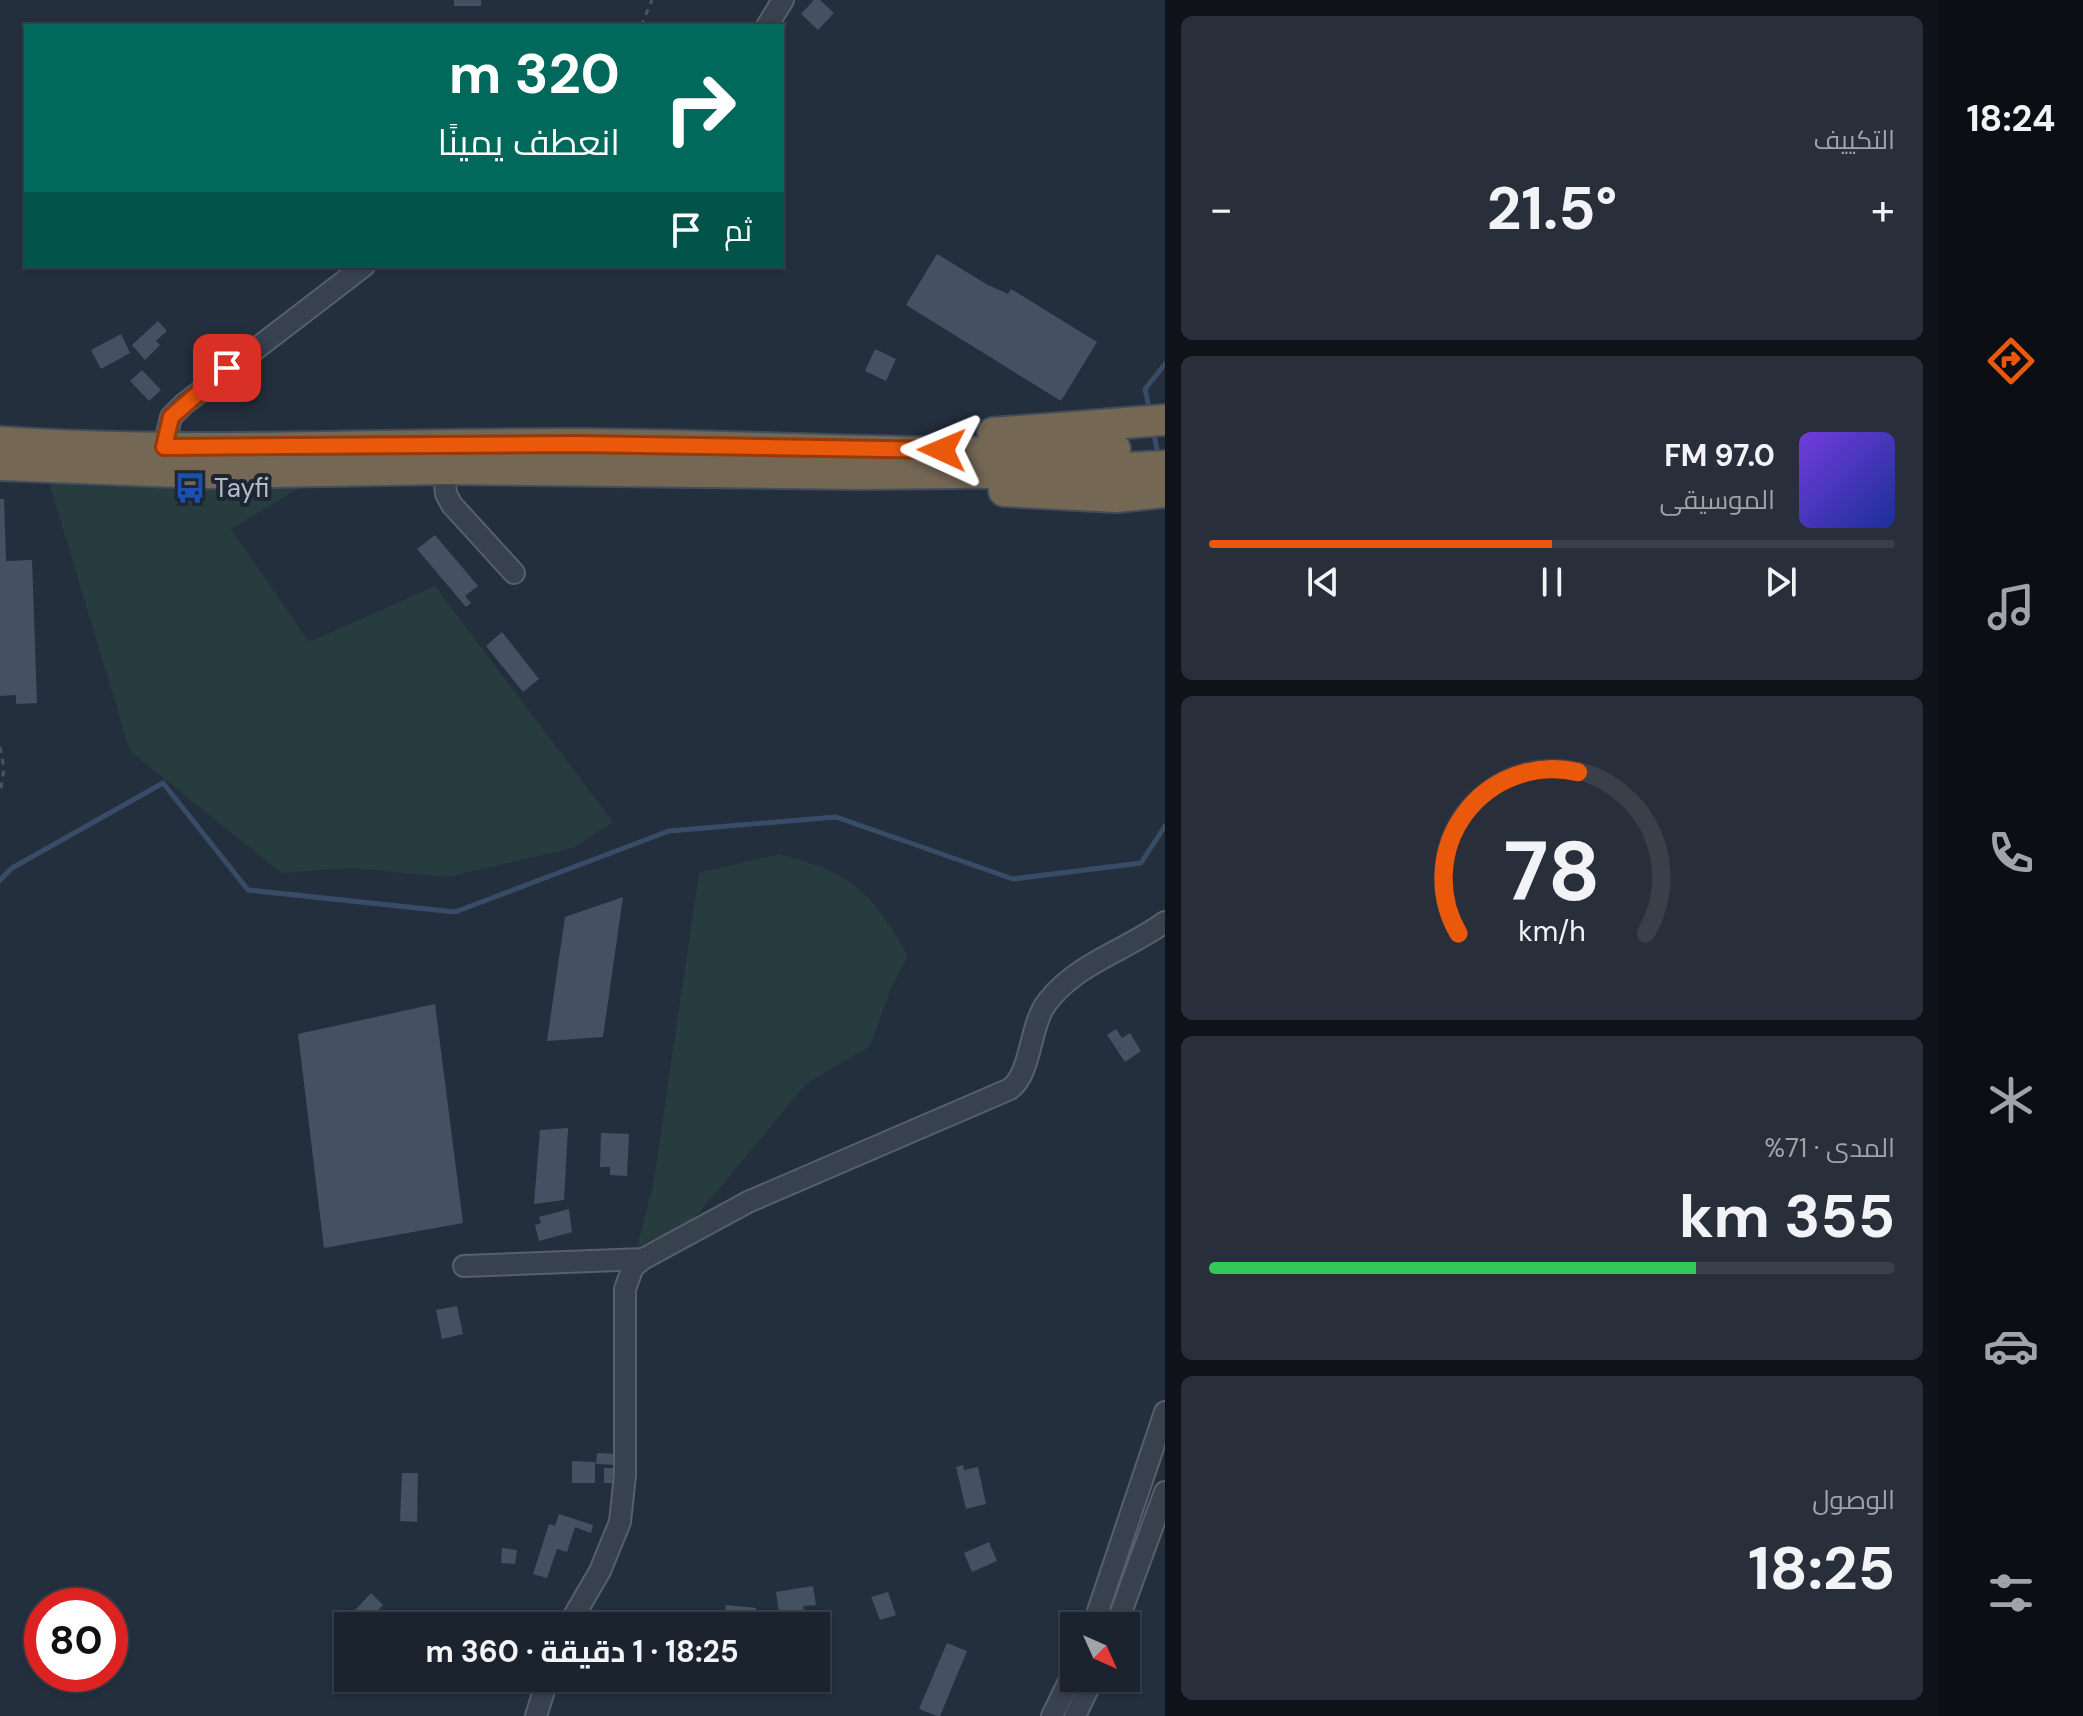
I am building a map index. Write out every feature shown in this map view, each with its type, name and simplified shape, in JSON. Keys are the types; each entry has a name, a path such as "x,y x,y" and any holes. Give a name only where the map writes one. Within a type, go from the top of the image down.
{"highway":[{"path":"1109,460 1165,420"},
{"path":"0,442 164,447 534,443 832,448 1109,460 1165,466"},
{"path":"0,465 204,473 444,469 860,474 1109,460 1165,446"},
{"path":"1109,460 1165,492"}],"street":[{"path":"768,24 783,0"},
{"path":"164,447 171,417 184,404 266,338 361,268"},
{"path":"444,469 446,494 452,505 514,573"},
{"path":"576,1612 600,1571 620,1522 625,1475 625,1289 633,1267 748,1202 1010,1089 1021,1077 1037,1020 1063,985 1108,953 1165,922"},
{"path":"464,1266 643,1259"},
{"path":"1098,1612 1165,1412"},
{"path":"1121,1612 1163,1502"},
{"path":"536,1716 544,1692"},
{"path":"1052,1716 1064,1692"},
{"path":"1075,1716 1086,1692"}],"path":[{"path":"642,24 652,0"},
{"path":"0,747 4,769 0,794"}],"green space":[{"path":"49,482 304,485 231,529 309,642 435,586 613,822 573,848 448,877 351,868 281,873 130,751"},
{"path":"779,854 824,869 857,888 883,916 908,956 891,988 870,1046 806,1084 692,1221 637,1247 653,1186 699,873"}],"building":[{"path":"454,0 481,0 481,6 454,6"},
{"path":"814,0 820,0 834,13 818,30 801,14"},
{"path":"937,254 988,285 1008,294 1011,289 1097,342 1061,401 906,305"},
{"path":"158,321 167,331 156,341 160,345 145,360 132,345"},
{"path":"121,334 130,353 101,369 91,350"},
{"path":"875,349 896,359 886,381 865,371"},
{"path":"142,370 161,390 149,401 130,381"},
{"path":"0,499 4,499 6,561 32,560 37,703 16,704 16,695 0,696"},
{"path":"435,535 478,586 465,596 471,603 466,607 417,549"},
{"path":"502,632 539,679 523,692 486,646"},
{"path":"623,897 603,1037 547,1041 565,917"},
{"path":"435,1004 463,1223 324,1248 298,1034"},
{"path":"1116,1029 1122,1038 1130,1033 1141,1051 1125,1062 1107,1035"},
{"path":"568,1128 564,1200 534,1204 540,1130"},
{"path":"601,1133 629,1134 627,1176 610,1175 610,1167 600,1167"},
{"path":"569,1209 572,1232 539,1241 535,1225 541,1223 539,1217"},
{"path":"457,1306 463,1334 442,1339 436,1310"},
{"path":"597,1453 619,1454 618,1465 596,1464"},
{"path":"572,1461 595,1462 595,1483 572,1483"},
{"path":"963,1465 964,1470 978,1467 986,1504 966,1509 956,1467"},
{"path":"604,1468 618,1468 618,1483 604,1483"},
{"path":"402,1473 418,1473 417,1522 400,1521"},
{"path":"559,1514 593,1525 591,1533 575,1527 567,1552 557,1549 547,1578 533,1574 549,1524 555,1526"},
{"path":"989,1542 997,1561 972,1572 964,1553"},
{"path":"502,1548 517,1550 515,1564 501,1563"},
{"path":"813,1586 816,1605 803,1606 804,1612 779,1612 776,1592"},
{"path":"888,1592 896,1615 880,1620 871,1597"},
{"path":"371,1593 383,1605 376,1612 353,1612"},
{"path":"726,1605 756,1608 756,1612 725,1612"},
{"path":"947,1643 967,1651 940,1716 937,1716 919,1709"}],"waterway":[{"path":"1150,412 1145,389 1165,364"},
{"path":"1153,430 1158,455"},
{"path":"0,880 12,868 163,783 248,890 455,912 669,831 836,817 1013,879 1141,863 1165,826"}],"place":[{"name":"Tayfi","path":"190,488"}],"route":[{"path":"227,368 171,417 164,447 518,443 942,450"}]}
